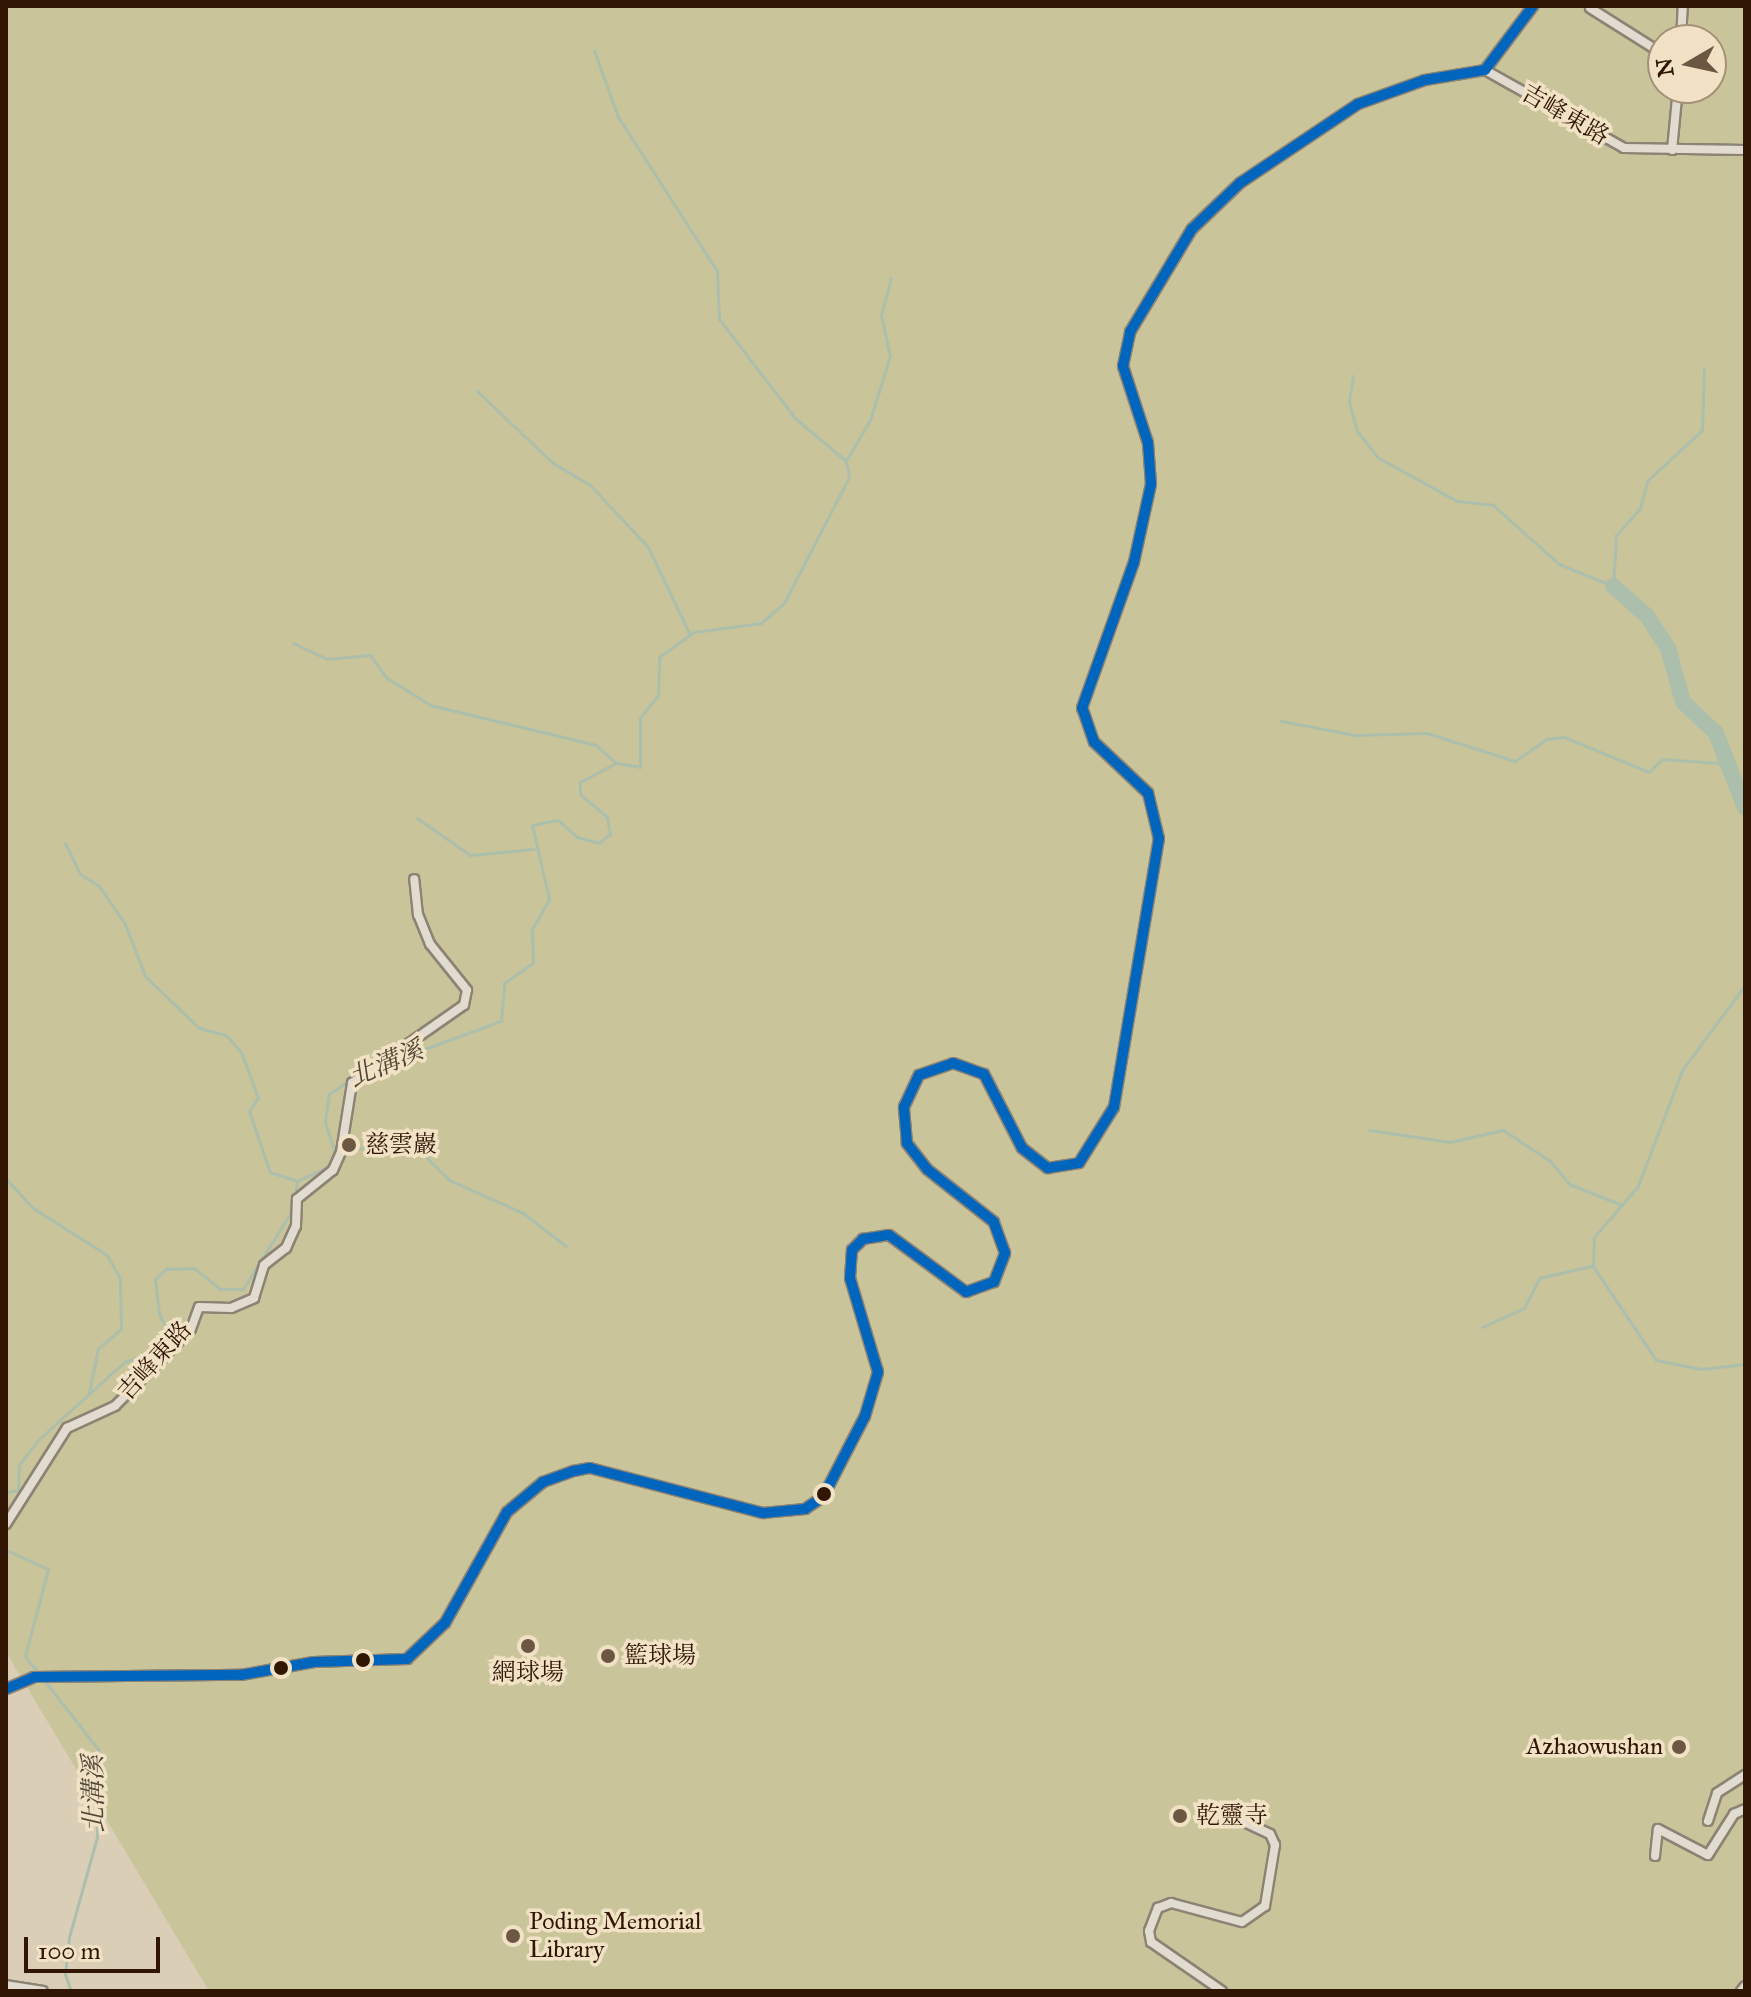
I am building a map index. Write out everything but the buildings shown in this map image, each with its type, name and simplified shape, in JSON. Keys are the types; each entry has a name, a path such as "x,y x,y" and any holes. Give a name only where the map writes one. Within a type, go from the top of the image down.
{"street":[{"path":"6,1689 17,1680 241,1675 314,1662 407,1659 445,1623 507,1512 543,1482 574,1471 590,1468 763,1513 805,1509 823,1497 865,1416 878,1372 850,1278 852,1250 876,1234 889,1235 966,1292 994,1282 1005,1253 994,1222 927,1169 907,1143 904,1107 919,1075 953,1063 984,1074 1022,1148 1048,1168 1079,1163 1114,1107 1159,839 1148,793 1086,731 1082,708 1134,562 1151,484 1148,443 1123,366 1130,332 1192,229 1240,183 1358,104 1425,80 1485,70 1533,6"},
{"path":"1590,8 1647,44"},
{"name":"吉峰東路","path":"1485,70 1624,148 1745,150"},
{"path":"1672,150 1676,104"},
{"name":"吉峰東路","path":"6,1524 67,1428 115,1406 191,1329 199,1307 231,1308 254,1298 264,1265 286,1248 296,1226 297,1199 333,1170 342,1148 352,1083 388,1061 464,1005 467,990 430,944 414,879"},
{"path":"1708,1821 1717,1793 1745,1775"},
{"path":"1655,1856 1658,1829 1708,1855 1728,1821 1745,1809"},
{"path":"1222,1991 1151,1942 1149,1931 1158,1908 1171,1903 1242,1922 1260,1913 1275,1845 1263,1829 1235,1818"},
{"path":"6,1985 43,1991"},
{"path":"1741,1991 1745,1986"}],"shaded area":[{"path":"6,6 1745,6 1745,1991 209,1991 6,1652"}],"waterway":[{"path":"386,1063 501,1021 504,983 533,963 532,929 549,899 532,825 558,820 577,837 599,843 610,834 607,817 580,794 580,782 616,763 640,767 640,718 658,695 659,657 694,632 761,623 784,603 849,477 846,461 795,418 719,319 717,271 618,117 594,50"},
{"path":"847,459 870,420 890,356 881,315 891,278"},
{"path":"1353,376 1349,402 1357,431 1377,457 1457,501 1493,505 1559,564 1613,586 1616,535 1640,508 1647,481 1702,430 1704,368"},
{"path":"477,391 553,463 590,485 648,547 690,635"},
{"path":"1613,586 1647,616 1668,648 1683,702 1716,733 1745,808"},
{"path":"293,643 327,659 370,655 387,678 430,705 596,745 616,763"},
{"path":"1281,721 1355,735 1427,733 1515,761 1547,739 1564,737 1649,772 1662,759 1719,763 1733,775"},
{"path":"417,818 470,855 534,849"},
{"path":"65,843 80,874 99,886 125,924 145,976 199,1028 226,1035 241,1052 258,1098 249,1111 270,1172 297,1181"},
{"path":"1745,985 1682,1070 1638,1186 1594,1237 1593,1266 1656,1360 1701,1369 1745,1364"},
{"name":"北溝溪","path":"295,1197 297,1181 327,1167 335,1153 325,1122 329,1094 365,1070"},
{"path":"1369,1130 1450,1142 1503,1130 1550,1161 1569,1184 1622,1205"},
{"path":"343,1151 409,1140 449,1180 523,1213 566,1246"},
{"path":"6,1179 33,1208 107,1255 120,1278 121,1329 98,1348 89,1393"},
{"name":"北溝溪","path":"6,1492 18,1490 19,1465 37,1441 124,1362 162,1350 171,1339 159,1313 155,1279 166,1269 194,1268 220,1289 243,1289 293,1209"},
{"path":"1482,1327 1524,1308 1539,1278 1591,1266"},
{"name":"北溝溪","path":"6,1550 48,1569 25,1656 98,1749 97,1837 69,1937 65,1974 71,1991"}],"transit line":[{"path":"6,1689 34,1677 241,1675 314,1662 407,1659 445,1623 507,1512 543,1482 574,1471 590,1468 763,1513 805,1509 823,1497 865,1416 878,1372 850,1278 852,1250 863,1239 889,1235 966,1292 994,1282 1005,1253 994,1222 927,1169 907,1143 904,1107 919,1075 953,1063 984,1074 1022,1148 1048,1168 1079,1163 1114,1107 1159,839 1148,793 1094,742 1082,708 1134,562 1151,484 1148,443 1123,366 1130,332 1192,229 1240,183 1358,104 1425,80 1485,70 1533,6"}],"place":[{"name":"慈雲巖","path":"349,1145"},
{"name":"網球場","path":"528,1646"},
{"name":"籃球場","path":"608,1656"},
{"name":"Azhaowushan","path":"1679,1747"},
{"name":"乾靈寺","path":"1180,1816"},
{"name":"Poding Memorial Library","path":"513,1936"}]}
